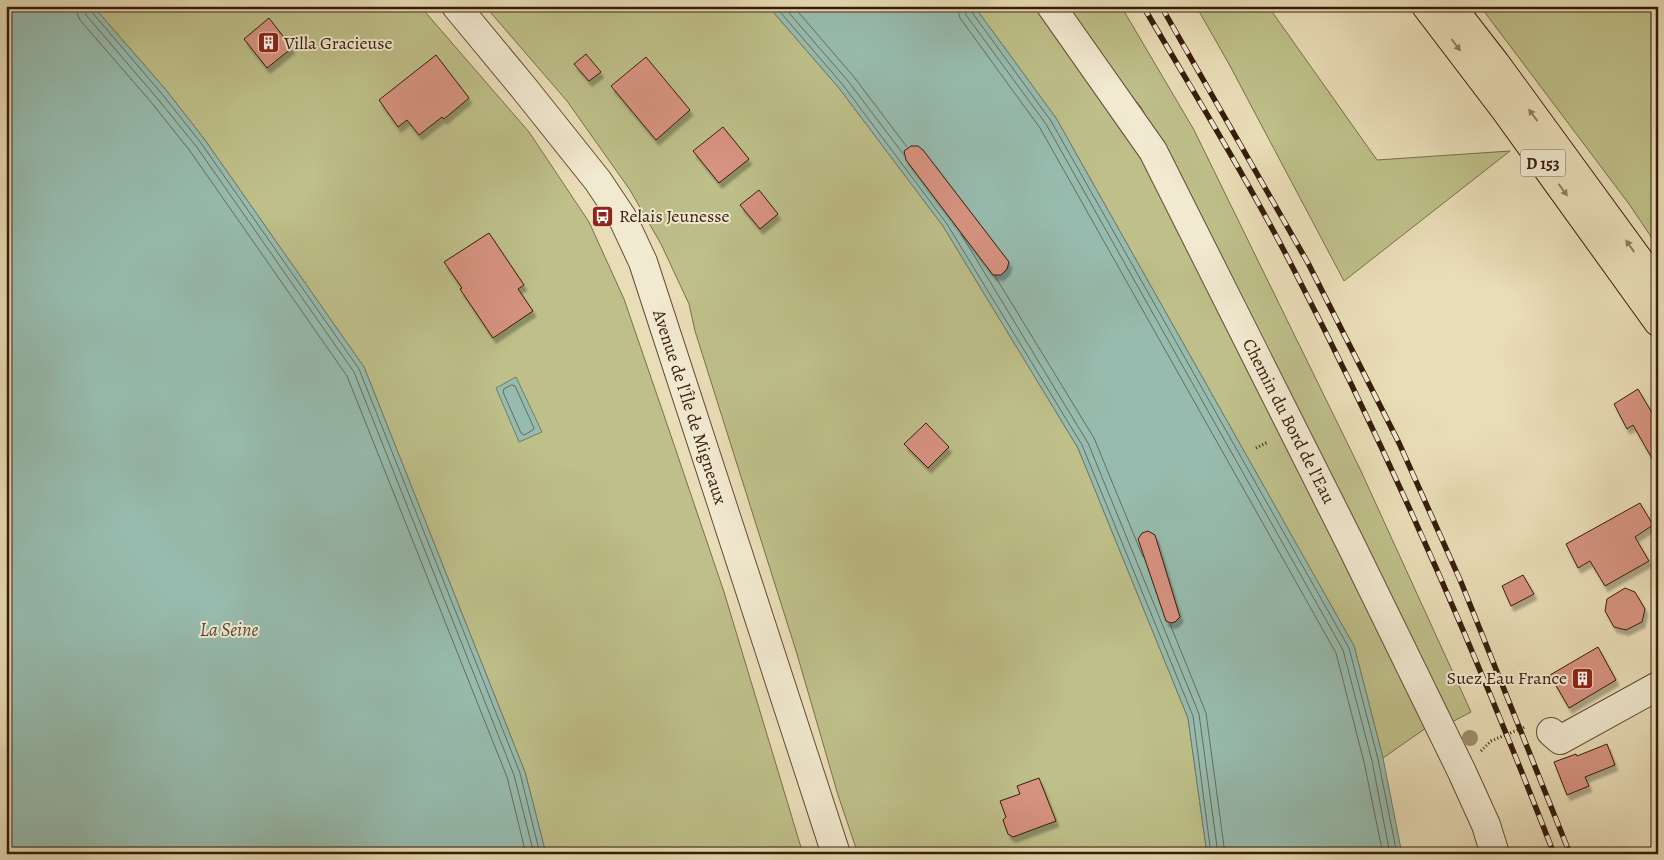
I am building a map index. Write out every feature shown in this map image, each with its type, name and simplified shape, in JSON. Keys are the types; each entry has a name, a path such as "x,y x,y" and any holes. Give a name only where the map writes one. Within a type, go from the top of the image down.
{"main road":[{"name":"D 153","path":"1426,6 1506,112 1658,322"},
{"name":"D 153","path":"1451,6 1496,64 1658,286"}],"street":[{"name":"Avenue de l'Île de Migneaux","path":"456,6 524,87 598,181 622,217 643,262 836,854"},
{"name":"Chemin du Bord de l'Eau","path":"1051,6 1153,151 1350,541 1462,772 1486,825 1496,854"},
{"path":"1551,732 1560,740 1658,686"}],"path":[{"path":"1462,772 1491,741 1537,723 1551,732"}],"green space":[{"path":"93,6 420,6 529,132 589,222 624,299 724,592 803,854 546,854 525,772 364,367 205,140 166,90"},
{"path":"485,6 768,6 839,88 943,226 1078,448 1188,718 1207,854 858,854 838,795 797,654 695,331 689,304 661,244 630,190 567,101"},
{"path":"974,6 1036,6 1142,151 1426,728 1383,758 1354,646 1056,118"},
{"path":"1060,6 1121,6 1194,130 1360,469 1471,712 1450,723 1141,107 1082,38"},
{"path":"1196,6 1268,6 1377,160 1510,151 1344,281 1229,64"},
{"path":"1480,6 1658,6 1658,247 1629,204"}],"water":[{"name":"La Seine","path":"6,6 93,6 166,90 205,140 364,367 525,772 546,854 6,854"},
{"path":"768,6 974,6 1056,118 1354,646 1383,758 1402,854 1207,854 1188,718 1078,448 943,226 839,88"},
{"path":"516,377 542,432 519,442 496,388"}],"building":[{"name":"Villa Gracieuse","path":"269,18 292,48 267,68 244,39"},
{"path":"586,54 601,72 589,81 574,64"},
{"path":"436,55 469,98 444,119 442,117 419,135 407,120 398,127 379,100"},
{"path":"646,57 690,110 656,140 611,86"},
{"path":"723,127 749,159 719,183 693,151"},
{"path":"911,146 918,146 923,150 1009,262 1007,269 1001,275 993,275 906,160 904,151"},
{"path":"759,190 778,214 760,229 740,205"},
{"path":"489,233 524,285 518,289 533,311 493,338 444,262"},
{"path":"1638,389 1658,423 1658,469 1633,425 1627,429 1614,404"},
{"path":"926,423 949,447 928,468 904,444"},
{"path":"1640,503 1653,525 1635,537 1649,561 1605,586 1590,561 1578,568 1566,544"},
{"path":"1148,531 1155,535 1180,617 1175,622 1166,621 1138,539 1142,533"},
{"path":"1658,540 1658,572 1652,549"},
{"path":"1523,575 1534,594 1511,606 1502,586"},
{"path":"1625,588 1635,592 1645,609 1642,622 1626,630 1614,627 1605,611 1607,599"},
{"name":"Suez Eau France","path":"1598,647 1616,680 1569,708 1550,675"},
{"path":"1607,744 1615,765 1585,777 1589,786 1567,795 1554,762 1576,754 1577,756"},
{"path":"1039,778 1056,821 1013,837 1008,834 1003,820 1006,817 1000,801 1020,794 1017,786"}],"railway":[{"path":"1143,6 1258,203 1330,341 1365,413 1464,632 1554,854"},
{"path":"1161,6 1308,263 1399,443 1461,582 1570,854"}],"place":[{"name":"Villa Gracieuse","path":"268,43"},
{"name":"Relais Jeunesse","path":"603,216"},
{"name":"Suez Eau France","path":"1583,678"}]}
